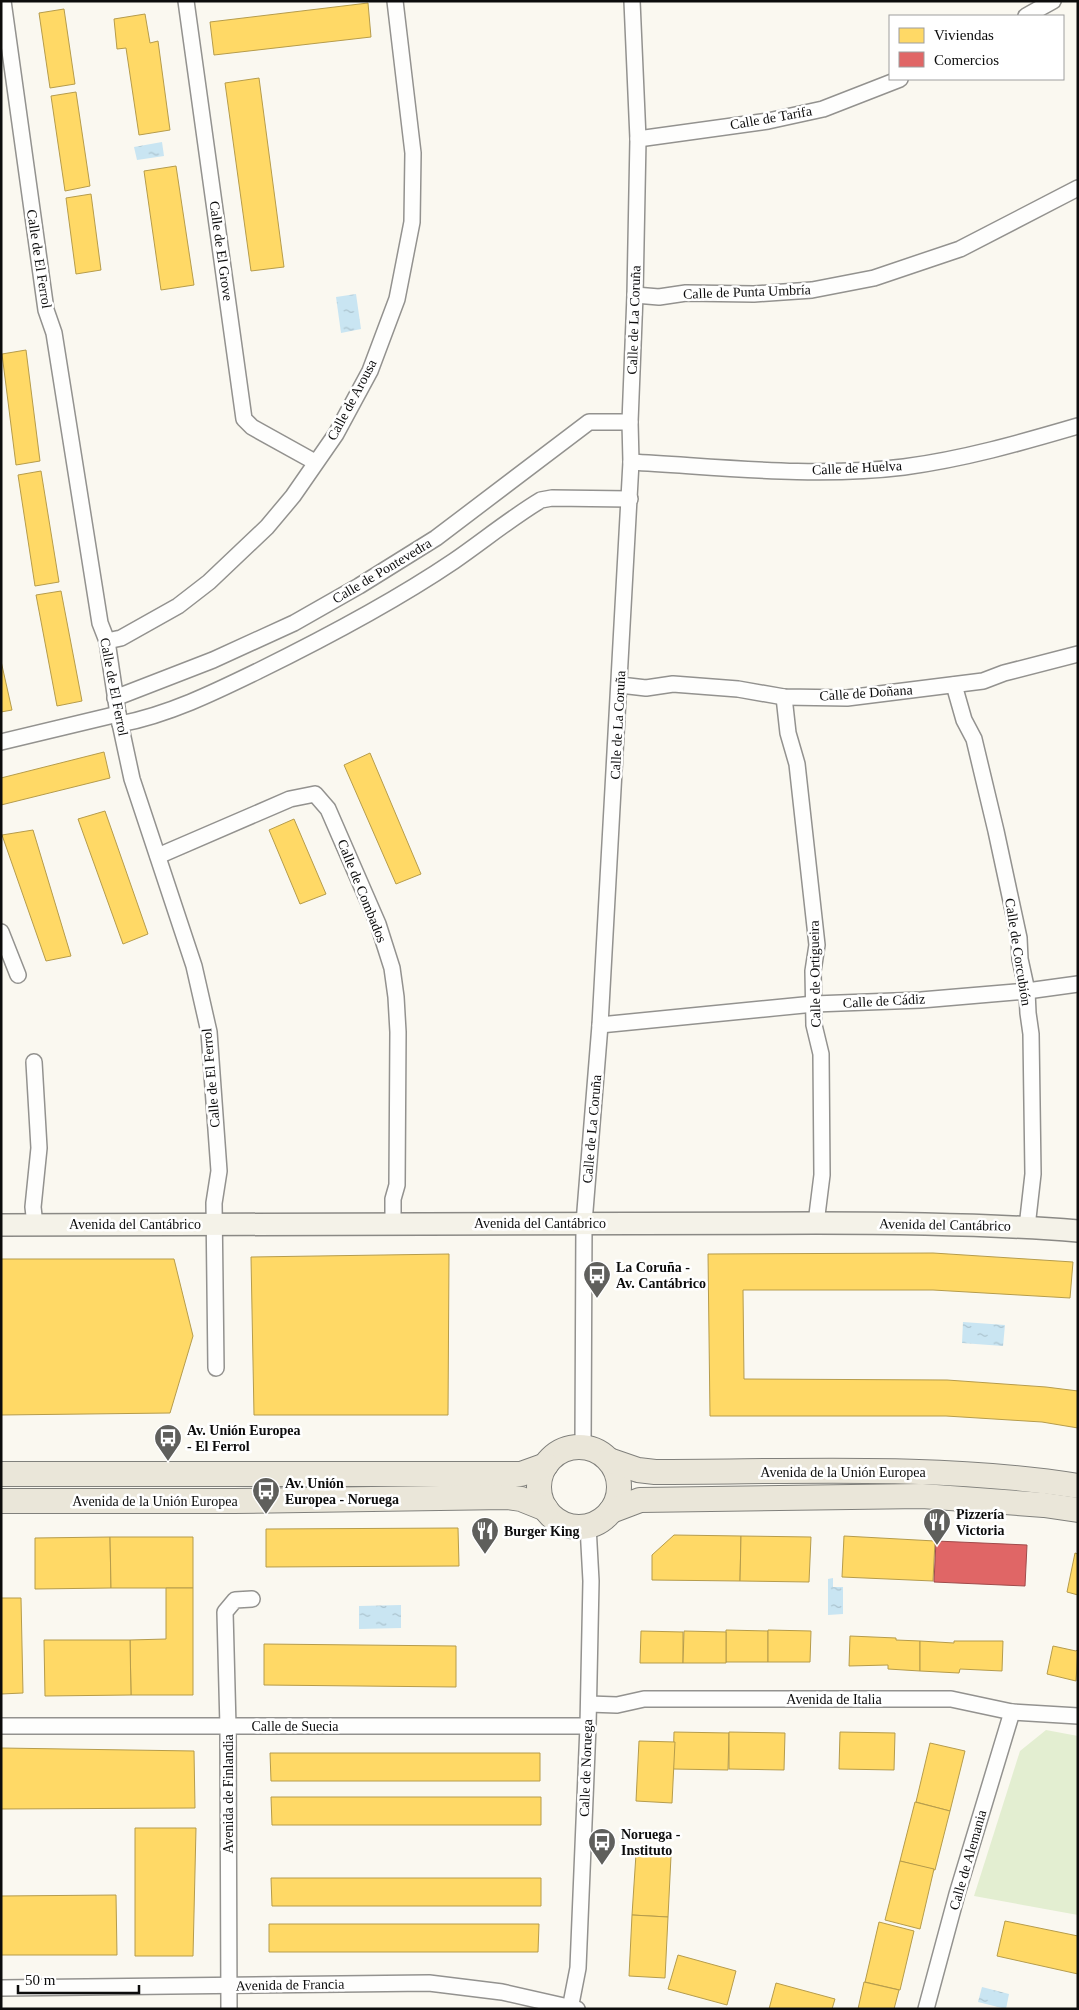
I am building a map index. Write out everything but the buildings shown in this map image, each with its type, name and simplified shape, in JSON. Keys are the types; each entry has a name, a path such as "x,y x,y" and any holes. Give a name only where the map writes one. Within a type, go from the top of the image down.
{"main road":[{"path":"582,1447 597,1451 609,1460 616,1472 619,1485 617,1499 611,1511 601,1521 588,1526 576,1527 554,1518 546,1509 540,1495 540,1479 546,1465 556,1454 568,1448 582,1447"},
{"name":"Avenida de la Unión Europea","path":"609,1460 638,1470 656,1472 922,1471 1046,1481 1078,1486"},
{"name":"Avenida de la Unión Europea","path":"1,1474 521,1474 546,1465"},
{"name":"Avenida de la Unión Europea","path":"611,1511 640,1500 922,1496 1044,1504 1078,1510"},
{"name":"Avenida de la Unión Europea","path":"1,1501 234,1501 507,1497 521,1499 546,1509"}],"street":[{"name":"Calle de El Ferrol","path":"3,1 46,310 54,333 100,623 107,642 120,725 132,779 194,966 209,1032 219,1171 214,1203 216,1368"},
{"name":"Calle de El Grove","path":"186,1 244,419 252,427 315,462"},
{"name":"Calle de Arousa","path":"107,642 121,638 178,606 209,582 267,527 293,496 336,434 370,371 397,299 412,222 414,153 394,1"},
{"name":"Calle de La Coruña","path":"582,1447 584,1223 600,1025 630,499 630,422 638,140 632,1"},
{"path":"1028,15 1053,1"},
{"name":"Calle de Tarifa","path":"638,140 768,122 823,109 897,80"},
{"name":"Calle de Punta Umbría","path":"635,295 659,297 686,293 754,294 812,290 874,278 960,249 1078,188"},
{"name":"Calle de Pontevedra","path":"115,698 213,660 294,623 359,586 436,538 589,422 630,422"},
{"name":"Calle de Huelva","path":"631,462 737,469 843,472 903,467 966,457 1078,426"},
{"name":"Calle de Pontevedra","path":"1,742 120,725 153,715 221,689 310,646 374,610 453,562 541,500 552,498 630,499"},
{"name":"Calle de Doñana","path":"620,685 646,688 673,684 738,689 784,697 847,698 983,681 1004,673 1078,654"},
{"name":"Calle de Corcubión","path":"954,685 964,720 974,739 990,803 1019,938 1020,959 1027,990 1031,1034 1033,1174 1027,1227"},
{"name":"Calle de Ortigueira","path":"784,697 788,733 797,764 817,945 814,971 814,1025 821,1054 822,1175 816,1222"},
{"name":"Calle de Combados","path":"158,856 290,798 315,794 328,809 378,924 392,968 398,1032 397,1185 393,1199 393,1223"},
{"path":"1,932 18,976"},
{"name":"Calle de Cádiz","path":"600,1025 814,1004 921,1000 1078,984"},
{"path":"34,1062 39,1148 33,1207 35,1225"},
{"name":"Avenida del Cantábrico","path":"1,1225 816,1222 1027,1227 1078,1231"},
{"name":"Calle de Noruega","path":"573,2008 578,1968 589,1704 591,1580 588,1526"},
{"name":"Avenida de Finlandia","path":"228,2009 226,1612 235,1600 252,1599"},
{"name":"Avenida de Italia","path":"589,1704 617,1705 644,1700 951,1699 1012,1712 1078,1716"},
{"name":"Calle de Alemania","path":"926,2009 957,1894 1012,1712"},
{"name":"Calle de Suecia","path":"1,1726 588,1726"},
{"name":"Avenida de Francia","path":"1,1988 429,1983 502,1992 573,2008"}],"green space":[{"path":"1046,1730 1078,1736 1078,1915 974,1896 1020,1751"}],"water":[{"path":"162,142 164,156 137,160 134,147"},
{"path":"356,294 361,329 341,333 336,297"},
{"path":"963,1322 1005,1325 1003,1346 962,1343"},
{"path":"833,1578 833,1587 843,1587 843,1614 828,1615 828,1579"},
{"path":"401,1605 401,1628 359,1629 359,1606"},
{"path":"982,1987 1009,1994 1006,2009 978,2002"}],"place":[{"name":"La Coruña - Av. Cantábrico","path":"597,1299"},
{"name":"Av. Unión Europea - El Ferrol","path":"168,1462"},
{"name":"Av. Unión Europea - Noruega","path":"266,1515"},
{"name":"Pizzería Victoria","path":"937,1546"},
{"name":"Burger King","path":"485,1555"},
{"name":"Noruega - Instituto","path":"602,1866"}]}
